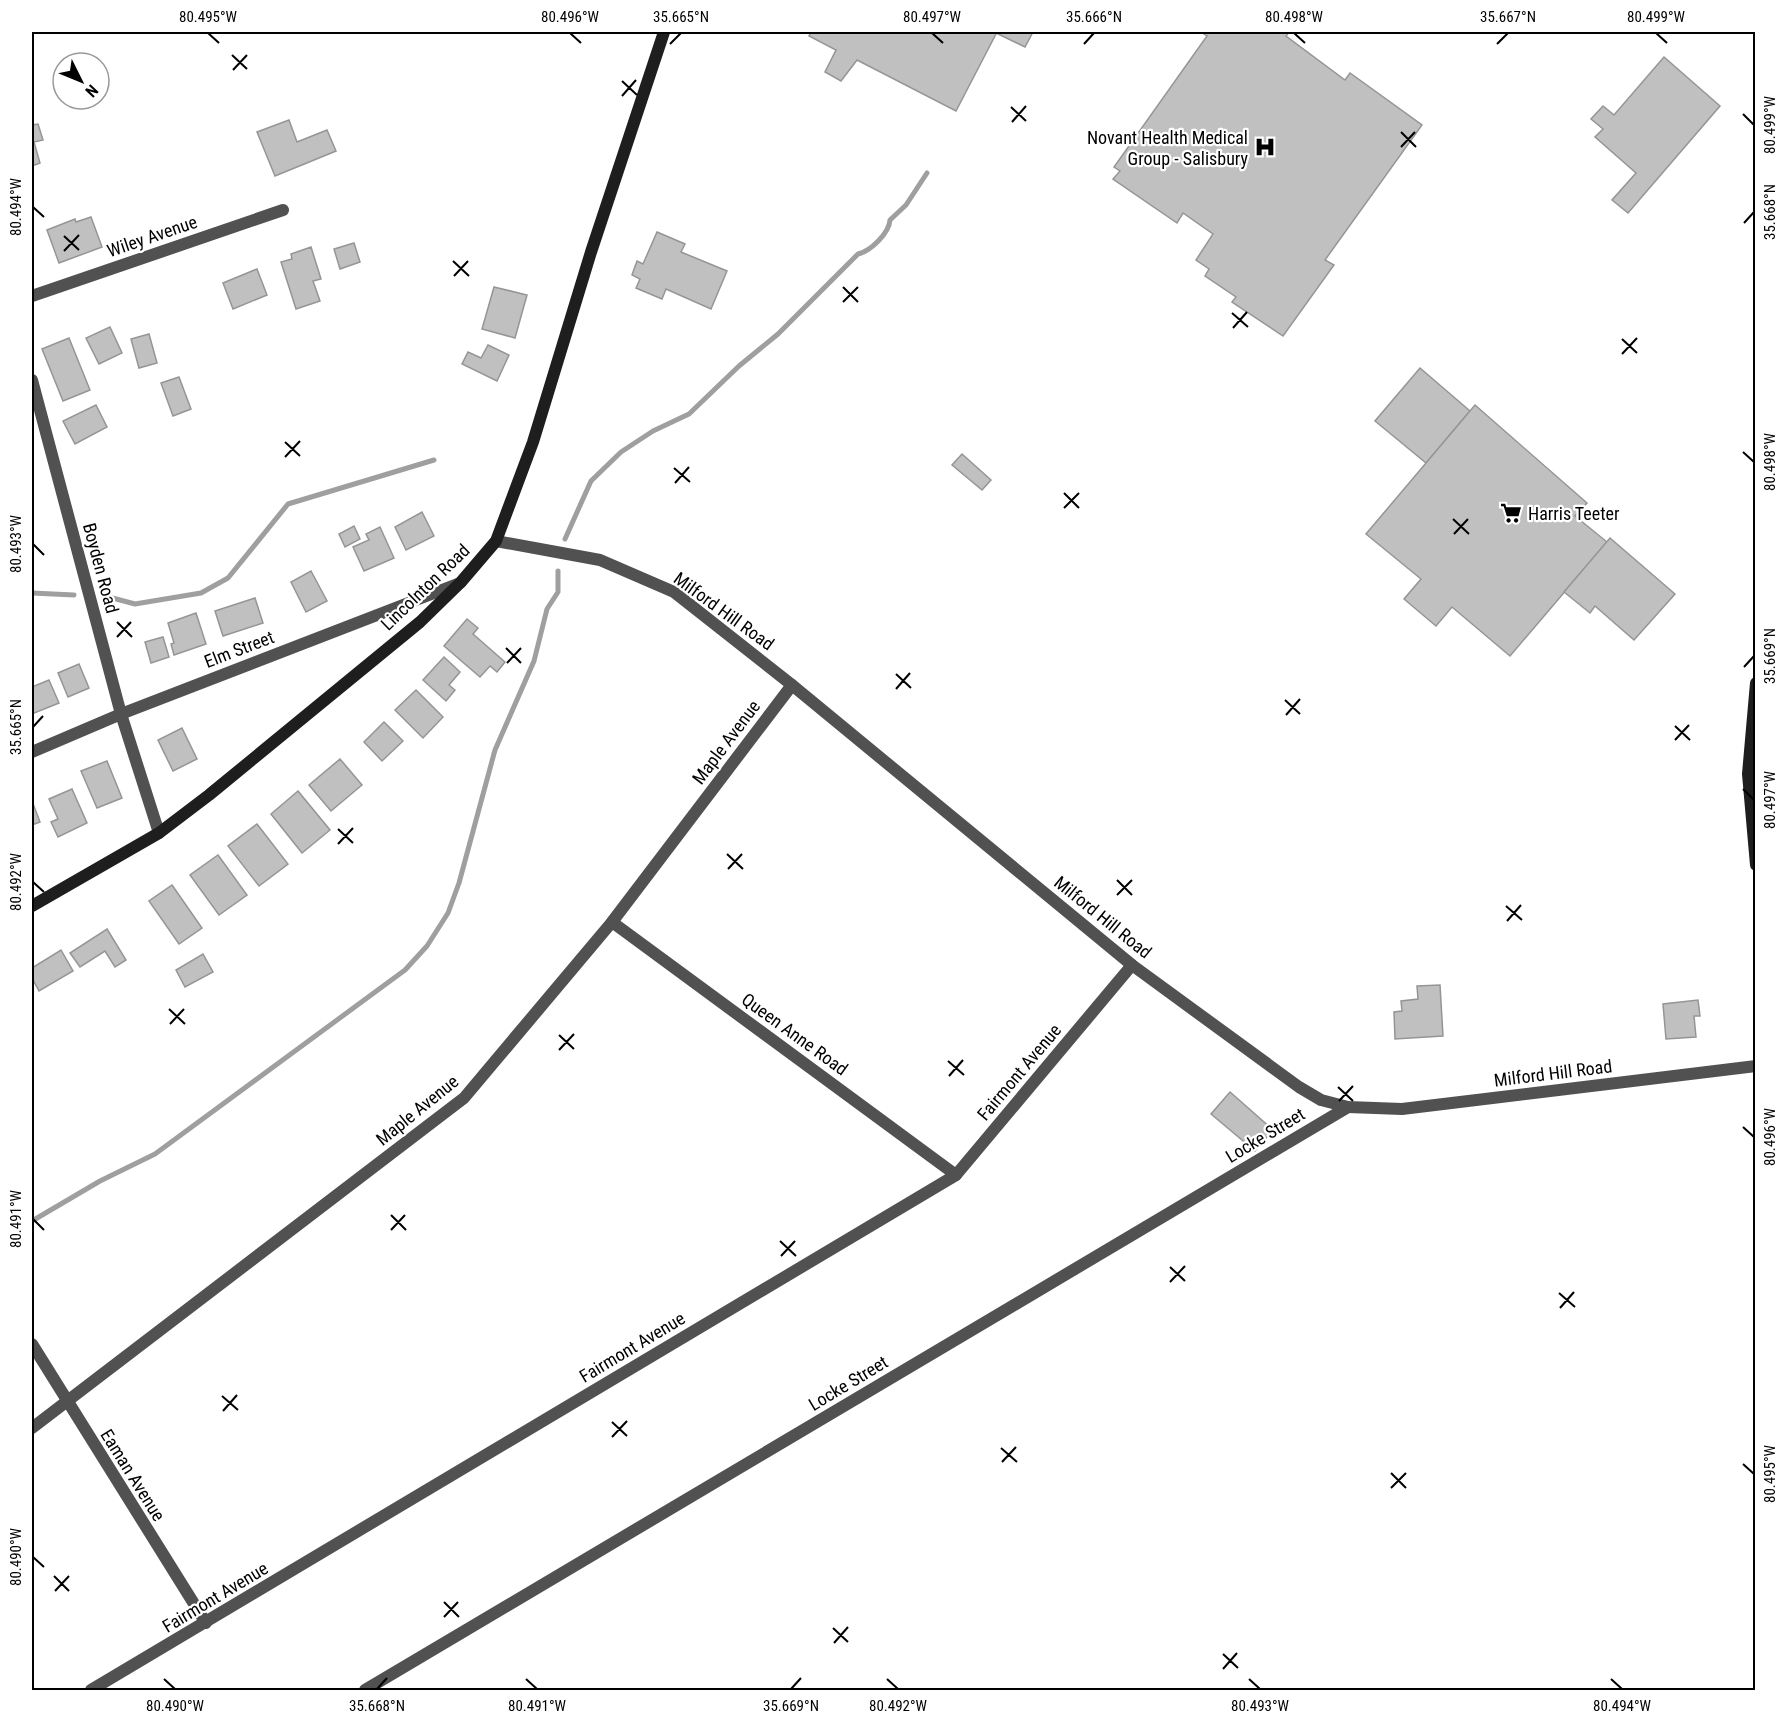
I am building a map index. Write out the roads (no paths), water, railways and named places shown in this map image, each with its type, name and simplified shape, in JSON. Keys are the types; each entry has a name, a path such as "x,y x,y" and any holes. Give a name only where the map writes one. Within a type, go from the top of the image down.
{"street":[{"name":"Lincolnton Road","path":"32,906 159,832 209,795 420,622 461,582 496,541 533,442 591,252 664,32"},
{"name":"Wiley Avenue","path":"32,296 283,210"},
{"name":"Boyden Road","path":"32,380 121,714 159,832"},
{"name":"Milford Hill Road","path":"496,541 600,560 674,592 792,685 1132,965 1299,1087 1321,1100 1348,1107 1402,1110 1755,1066"},
{"name":"Elm Street","path":"32,752 121,714 461,582"},
{"path":"1755,683 1748,774 1755,865"},
{"name":"Maple Avenue","path":"32,1428 464,1098 612,922 792,685"},
{"name":"Queen Anne Road","path":"612,922 956,1175"},
{"name":"Fairmont Avenue","path":"91,1690 956,1175 1132,965"},
{"name":"Locke Street","path":"365,1690 1348,1107"},
{"name":"Eaman Avenue","path":"32,1344 66,1403 206,1623"}],"waterway":[{"path":"565,539 591,481 621,452 653,431 689,414 739,366 778,334 858,254 878,241 890,220 906,205 927,173"},
{"path":"105,596 135,604 201,593 228,578 288,504 434,460"},
{"path":"32,1221 100,1181 155,1154 405,970 427,946 448,913 459,883 495,750 534,661 547,609 558,592 558,571"},
{"path":"32,593 74,595"}],"place":[{"name":"Novant Health Medical Group - Salisbury","path":"1265,147"},
{"name":"Harris Teeter","path":"1511,513"}]}
